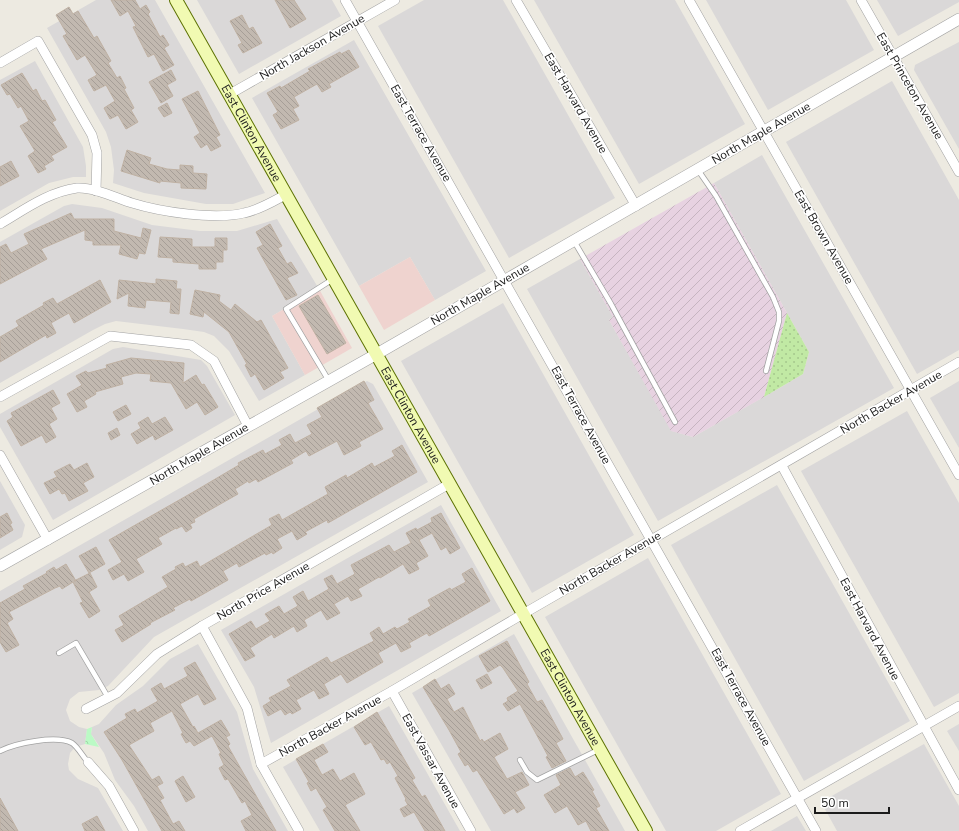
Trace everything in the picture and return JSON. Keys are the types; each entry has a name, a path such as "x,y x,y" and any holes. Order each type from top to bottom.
{"main road":[{"name":"East Clinton Avenue","path":"176,0 375,355 646,831"}],"street":[{"name":"East Terrace Avenue","path":"345,0 652,539 816,831"},
{"name":"North Jackson Avenue","path":"230,94 395,0"},
{"name":"East Harvard Avenue","path":"516,0 636,206"},
{"name":"East Brown Avenue","path":"689,0 959,475"},
{"name":"East Princeton Avenue","path":"861,0 959,172"},
{"name":"North Maple Avenue","path":"0,566 375,355 959,19"},
{"path":"0,62 38,42 92,135 97,153 96,191"},
{"path":"0,224 55,193 78,188 96,191 142,206 170,211 224,216 244,213 263,207 285,195"},
{"path":"0,397 110,336 169,342 191,345 214,360 248,426"},
{"name":"North Backer Avenue","path":"261,764 392,691 959,362"},
{"path":"0,455 48,540"},
{"name":"East Harvard Avenue","path":"782,466 923,727 959,790"},
{"name":"North Price Avenue","path":"86,709 109,699 158,654 202,626 449,484"},
{"path":"202,626 247,708 261,764 299,831"},
{"name":"East Vassar Avenue","path":"392,691 471,831"},
{"path":"740,831 959,706"},
{"path":"88,762 109,786 134,831"}],"lane":[{"path":"698,170 716,196 773,297 779,312 779,321 766,371"},
{"path":"574,241 611,304 675,422"},
{"path":"329,381 286,309 333,280"},
{"path":"59,652 76,643 109,699"},
{"path":"0,751 22,742 65,741 74,744 88,762"},
{"path":"520,760 527,772 537,780 600,749"}],"shaded area":[{"path":"96,0 155,0 265,193 233,204 206,204 144,193 113,183 114,170 111,147 106,132 47,28"},
{"path":"197,0 332,0 341,16 239,74"},
{"path":"424,0 503,0 615,198 509,258 378,26"},
{"path":"534,0 675,0 745,124 639,184"},
{"path":"706,0 846,0 874,50 768,110"},
{"path":"877,0 959,0 959,2 898,36"},
{"path":"354,40 486,271 435,300 410,257 359,286 252,98"},
{"path":"959,42 959,149 914,70 915,65"},
{"path":"35,61 83,147 86,177 73,177 49,183 0,211 0,80"},
{"path":"892,81 959,200 959,350 917,374 786,142"},
{"path":"762,155 894,388 658,521 527,289 580,259 613,317 609,320 672,431 693,437 776,390 803,374 809,352 714,183"},
{"path":"714,183 787,313 764,397 693,437 671,431 609,320 613,317 580,259"},
{"path":"72,204 102,208 152,225 200,231 237,231 277,219 319,289 272,316 305,375 259,401 229,351 214,336 204,332 116,321 105,324 93,330 0,383 0,242 64,206"},
{"path":"410,257 435,300 384,330 359,286"},
{"path":"319,289 352,348 305,375 272,316"},
{"path":"503,303 634,535 532,593 401,361"},
{"path":"123,347 201,360 207,366 235,415 53,520 0,427 0,414 113,349"},
{"path":"367,381 373,384 428,482 154,637 108,686 99,690 79,692 70,699 66,710 70,721 79,727 87,729 85,744 75,747 70,753 68,764 69,770 78,779 98,788 123,831 0,831 0,591"},
{"path":"959,381 959,448 930,398"},
{"path":"907,411 959,503 959,693 934,707 801,471"},
{"path":"0,481 25,525 22,537 0,550"},
{"path":"777,485 910,721 804,781 671,545"},
{"path":"441,505 501,611 271,743 254,687 221,630"},
{"path":"648,558 781,794 716,831 666,831 545,617"},
{"path":"514,634 625,831 491,831 412,693"},
{"path":"198,644 237,712 253,769 288,831 148,831 134,806 115,780 104,753 91,734 92,727 99,724 116,705 143,686 170,659"},
{"path":"389,706 460,831 320,831 283,767"},
{"path":"959,724 959,751 947,731"},
{"path":"924,744 959,806 959,831 837,831 821,802"},
{"path":"797,816 806,831 771,831"}],"green space":[{"path":"787,313 809,352 803,374 764,397"},
{"path":"92,727 91,734 99,747 85,744 87,729"}],"building":[{"path":"111,0 135,0 140,9 146,5 150,12 148,14 160,37 163,35 169,45 164,48 174,65 163,71 154,54 148,57 133,27 136,26 128,11 120,16"},
{"path":"275,0 294,0 306,19 290,28"},
{"path":"69,7 73,14 78,11 94,38 97,36 111,61 108,63 117,78 120,76 126,88 124,89 134,108 131,110 138,122 126,129 118,115 110,119 104,108 115,101 106,85 94,91 88,80 97,75 85,55 77,60 63,36 67,34 56,15"},
{"path":"242,15 249,29 253,27 262,43 243,53 238,45 242,43 230,21"},
{"path":"349,50 359,67 329,84 331,87 322,92 317,84 294,97 299,106 293,109 299,120 281,129 273,115 278,112 267,93 280,86 281,88 310,71 308,69 340,52 341,54"},
{"path":"171,70 176,80 167,85 173,96 161,103 149,82"},
{"path":"22,73 33,91 36,89 42,101 45,100 56,120 52,122 67,147 51,156 54,160 44,166 46,169 38,173 28,156 35,151 20,126 29,121 21,106 18,108 10,94 7,95 1,85"},
{"path":"198,91 220,135 216,137 221,146 211,151 207,144 201,148 194,137 200,133 182,99"},
{"path":"167,103 172,113 164,117 158,108"},
{"path":"127,150 151,158 149,164 167,169 180,170 180,165 193,166 193,173 207,174 206,189 181,188 181,183 160,181 160,183 121,171"},
{"path":"11,161 19,176 0,186 0,167"},
{"path":"71,213 74,219 114,219 114,231 141,238 143,228 151,230 145,254 139,253 137,259 119,254 121,245 93,245 93,241 85,240 85,230 41,249 47,259 0,284 0,247 6,244 11,253 29,244 24,234"},
{"path":"270,224 282,246 278,248 287,264 291,262 298,273 287,278 297,295 286,300 257,248 263,245 256,232"},
{"path":"160,237 192,239 192,247 215,247 215,238 227,238 227,250 223,250 223,262 216,262 216,269 199,269 199,264 173,262 173,258 158,257"},
{"path":"156,279 177,281 176,289 181,289 179,314 170,313 171,302 146,300 145,308 128,306 129,293 117,299 119,280 156,284"},
{"path":"100,280 111,302 74,323 69,313 51,323 56,333 47,338 46,335 0,362 0,337 19,326 16,321 53,298 57,304"},
{"path":"195,290 220,295 219,301 231,310 235,304 257,322 261,320 288,368 280,372 284,378 264,390 255,374 251,377 245,365 247,364 229,332 204,312 203,317 190,314"},
{"path":"318,295 346,343 327,354 299,306"},
{"path":"131,358 184,363 183,383 196,375 202,385 204,384 218,407 205,415 197,402 186,409 171,383 150,381 151,374 136,373 121,377 123,384 95,392 96,394 84,401 87,407 77,412 67,394 82,385 76,376 86,371 88,373 107,368 106,365"},
{"path":"364,381 374,400 368,403 383,429 359,442 361,446 344,455 337,441 309,456 306,451 291,460 293,463 258,482 256,479 249,483 248,481 235,489 238,494 194,519 195,522 190,524 192,528 186,532 182,526 158,538 162,544 136,559 144,572 128,581 124,574 113,580 108,570 122,562 109,540 239,465 238,463 263,450 265,454 282,445 279,440 290,434 295,443 312,434 307,425 322,417 317,408"},
{"path":"53,390 60,403 51,408 57,419 49,424 56,437 46,443 42,435 21,446 7,421 13,417 11,413"},
{"path":"126,405 131,414 118,421 113,412"},
{"path":"148,417 152,424 165,417 173,430 155,440 153,435 137,444 131,434 141,428 138,423"},
{"path":"117,428 120,435 111,440 108,433"},
{"path":"402,445 417,472 328,523 327,520 305,532 307,534 297,540 292,531 277,539 282,548 273,554 272,552 266,555 265,553 239,567 237,563 223,571 228,580 191,601 190,599 173,608 175,610 150,623 151,624 122,642 115,630 124,625 119,616 168,587 162,577 176,569 175,567 183,563 185,567 197,561 200,567 272,525 269,519 279,514 282,520 328,494 325,487 346,475 347,478 372,463 374,467 395,456 392,451"},
{"path":"87,463 94,477 83,483 88,491 69,501 65,493 62,494 59,489 50,494 44,483 57,477 54,472 70,464 74,470"},
{"path":"7,513 12,523 10,524 13,530 0,538 0,517"},
{"path":"441,513 460,548 450,554 446,547 441,550 432,533 419,540 428,556 416,563 419,569 409,574 403,564 358,589 362,596 351,601 348,596 334,604 340,613 327,620 321,610 304,620 307,626 297,632 294,626 274,638 272,634 250,648 255,656 245,661 229,634 251,621 256,629 270,621 265,614 279,606 284,614 298,606 293,597 303,591 308,601 329,589 324,579 332,575 337,584 355,574 351,565 389,545 394,552 411,543 406,533 416,528 417,530 432,522 431,518"},
{"path":"96,547 105,564 89,573 79,556"},
{"path":"66,564 76,580 90,573 97,587 89,592 100,611 89,618 80,603 83,602 73,582 62,589 60,586 55,588 9,612 13,619 7,623 19,645 6,652 0,642 0,603 25,589 23,586 47,573 46,572 54,567 56,570"},
{"path":"472,568 490,601 429,636 427,633 409,643 411,647 401,652 396,643 378,653 383,662 347,683 341,674 324,684 329,694 319,699 314,690 296,700 301,709 292,714 290,712 285,715 281,709 268,716 263,706 271,701 269,698 291,686 287,680 327,657 331,663 374,641 370,633 379,627 383,634 395,627 397,629 410,622 408,619 431,606 428,600 450,588 451,590 466,582 462,574"},
{"path":"507,641 529,682 527,684 537,702 542,700 563,739 556,743 566,761 552,768 546,757 548,756 520,704 508,711 503,704 508,701 507,698 518,691 500,665 488,672 479,656"},
{"path":"195,662 216,699 204,705 198,694 180,704 198,733 221,720 230,735 226,737 230,744 228,746 276,831 246,831 241,821 252,815 245,801 242,803 228,779 225,780 219,768 224,765 219,754 221,753 212,736 194,746 190,741 186,743 181,734 183,733 172,711 150,723 154,731 129,745 152,780 159,776 163,783 157,786 164,798 160,800 173,824 179,821 185,831 162,831 122,760 104,732 127,718 125,714 135,709 137,713 158,701 151,689 161,683 164,689 188,676 184,668"},
{"path":"487,674 492,683 481,689 476,680"},
{"path":"435,679 441,689 449,684 455,694 447,699 454,712 463,707 480,741 482,739 484,742 500,733 508,749 494,757 507,779 522,772 529,785 515,792 525,808 517,813 514,808 504,814 477,770 473,772 468,764 465,766 458,754 461,752 423,687"},
{"path":"377,712 415,778 412,780 422,797 425,795 445,831 425,831 414,812 404,817 400,809 408,805 395,778 398,776 390,762 387,764 384,759 381,760 371,742 365,745 354,727"},
{"path":"323,744 328,752 314,760 322,775 333,769 340,781 354,773 365,794 345,805 360,831 335,831 323,810 327,807 316,788 311,791 307,783 309,782 296,759"},
{"path":"570,768 575,777 583,772 594,790 592,791 600,806 596,808 609,831 591,831 586,821 578,825 567,806 555,813 544,795 561,785 556,775"},
{"path":"183,776 195,797 186,802 175,781"},
{"path":"0,798 18,831 0,831"},
{"path":"97,816 105,831 85,831 82,824"}]}
